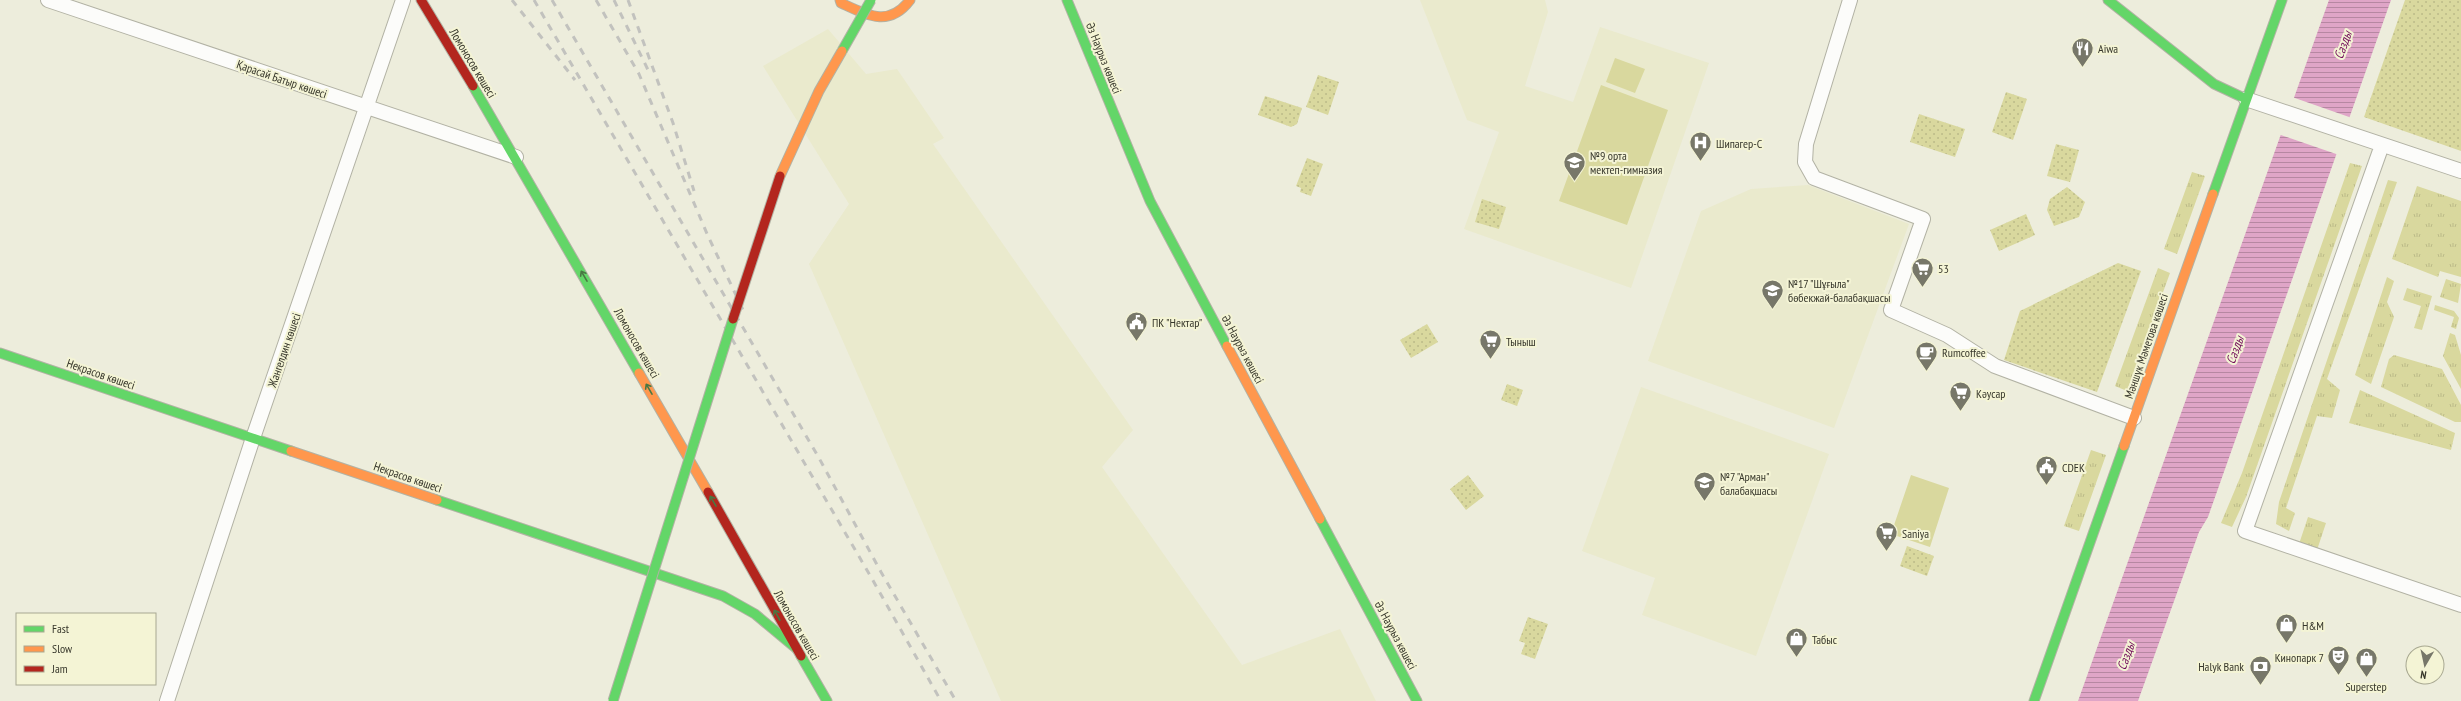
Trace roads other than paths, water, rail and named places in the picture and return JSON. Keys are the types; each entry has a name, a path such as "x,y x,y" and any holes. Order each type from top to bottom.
{"main road":[{"name":"Ломоносов көшесі","path":"421,0 516,157 827,701"},
{"path":"840,0 841,3 868,15 888,18 905,9 910,0"},
{"path":"612,701 752,257 780,173 819,91 871,0"},
{"name":"Әз Наурыз көшесі","path":"1067,0 1150,201 1417,701"},
{"path":"2108,0 2214,84 2246,99"},
{"name":"Мәншүк Мәметова көшесі","path":"2034,701 2282,0"},
{"name":"Некрасов көшесі","path":"0,353 722,596 755,614 797,649"}],"street":[{"name":"Қарасай Батыр көшесі","path":"48,0 516,157"},
{"name":"Жангелдин көшесі","path":"167,701 253,438 403,0"},
{"path":"1850,0 1806,144 1805,162 1814,178 1923,219 1891,310 1947,335 1995,366 2134,418"},
{"path":"2246,99 2461,171"},
{"path":"2382,145 2245,531 2461,605"}],"water":[{"name":"Сазды","path":"2329,0 2391,0 2208,517 2199,532 2138,701 2078,701"}],"railway":[{"path":"512,0 575,80"},
{"path":"534,0 871,577 941,701"},
{"path":"552,0 819,458 881,572 956,701"},
{"path":"596,0 639,74 708,236 744,312"},
{"path":"614,0 650,74"},
{"path":"628,0 673,123 694,191"}],"place":[{"name":"Aiwa","path":"2083,68"},
{"name":"Шипагер-С","path":"1701,162"},
{"name":"№9 орта мектеп-гимназия","path":"1574,182"},
{"name":"53","path":"1922,288"},
{"name":"№17 \"Шұғыла\" бөбекжай-балабақшасы","path":"1772,310"},
{"name":"ПК \"Нектар\"","path":"1136,342"},
{"name":"Тыныш","path":"1490,360"},
{"name":"Rumcoffee","path":"1927,372"},
{"name":"Кәусар","path":"1961,412"},
{"name":"CDEK","path":"2046,486"},
{"name":"№7 \"Арман\" балабақшасы","path":"1705,502"},
{"name":"Saniya","path":"1887,552"},
{"name":"H&M","path":"2287,644"},
{"name":"Табыс","path":"1797,658"},
{"name":"Кинопарк 7","path":"2339,676"},
{"name":"Superstep","path":"2366,678"},
{"name":"Halyk Bank","path":"2260,686"}]}
